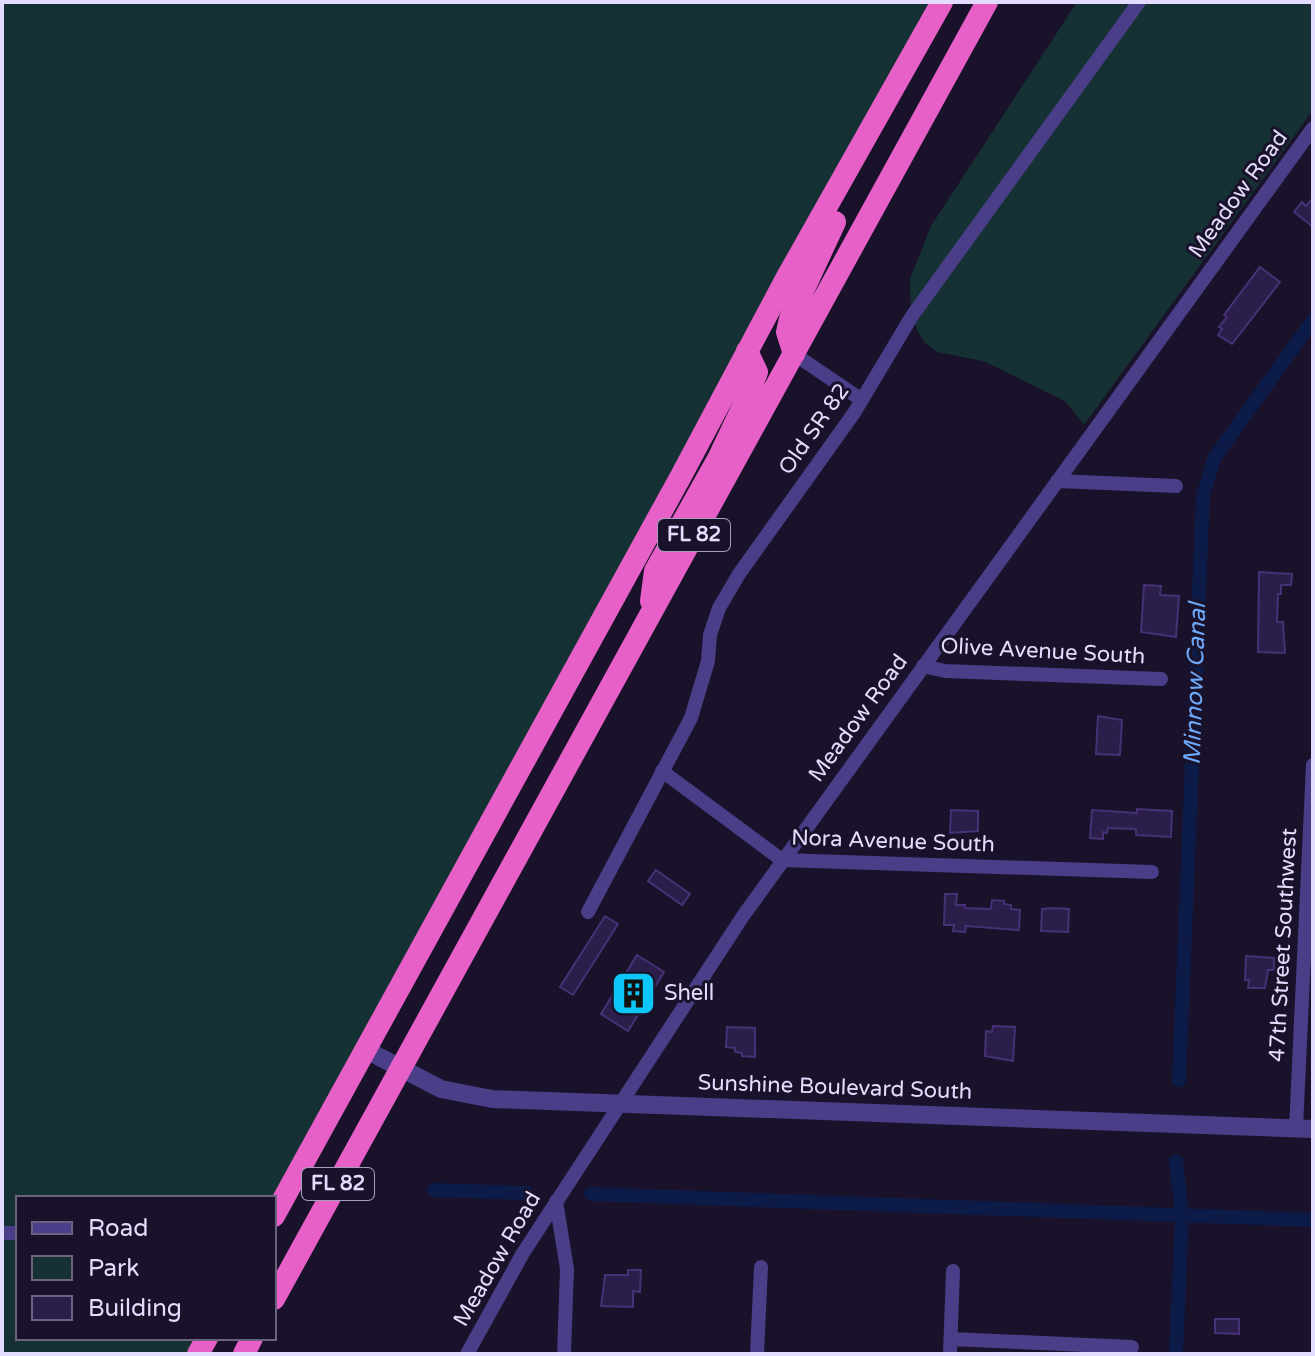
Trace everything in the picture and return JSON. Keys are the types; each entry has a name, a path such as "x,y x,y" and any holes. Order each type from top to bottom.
{"highway":[{"name":"FL 82","path":"276,1212 747,351 942,2"},
{"name":"FL 82","path":"276,1295 987,2"},
{"path":"794,354 787,332 790,319 823,244 915,79 918,45"},
{"path":"649,614 655,571 718,459 757,372 747,351"}],"street":[{"name":"Old SR 82","path":"588,912 691,718 701,689 710,635 719,608 739,574 862,400 912,316 1139,2"},
{"name":"Meadow Road","path":"467,1354 556,1201 782,860 1313,128"},
{"path":"794,354 862,400"},
{"path":"1057,481 1176,486"},
{"name":"Olive Avenue South","path":"923,666 945,671 1161,679"},
{"name":"47th Street Southwest","path":"1304,1128 1313,765"},
{"name":"Nora Avenue South","path":"662,771 782,860 1152,872"},
{"name":"Sunshine Boulevard South","path":"366,1050 441,1089 474,1097 1304,1128"},
{"path":"556,1201 567,1269 564,1354"},
{"path":"757,1354 761,1267"},
{"path":"953,1271 951,1347 1132,1347"}],"green space":[{"path":"2,2 934,2 275,1196 16,1196 16,1340 197,1340 189,1354 2,1354"},
{"path":"1077,2 1313,2 1313,110 1084,425 1065,401 983,361 937,352 925,343 911,310 910,279 931,226"}],"building":[{"path":"1313,198 1313,227 1294,212 1302,202 1306,206"},
{"path":"1260,267 1280,282 1232,344 1218,335 1222,329 1219,327 1227,317 1224,315"},
{"path":"1259,572 1292,574 1291,585 1281,585 1281,594 1278,594 1277,622 1283,622 1285,653 1258,652"},
{"path":"1144,585 1161,586 1160,595 1179,596 1176,637 1141,632"},
{"path":"1098,716 1122,720 1120,755 1096,754"},
{"path":"1137,809 1172,811 1171,837 1136,835 1136,829 1108,828 1107,833 1103,832 1103,839 1090,838 1092,810 1137,813"},
{"path":"951,810 978,811 978,831 950,833"},
{"path":"656,870 690,894 682,905 648,881"},
{"path":"945,894 957,894 956,905 965,905 965,908 991,909 992,900 1004,901 1004,904 1011,905 1011,909 1020,910 1019,930 966,926 965,932 953,931 954,925 944,925"},
{"path":"1042,909 1069,909 1068,932 1041,931"},
{"path":"605,916 618,924 573,995 560,987"},
{"name":"Shell","path":"637,955 664,972 628,1031 601,1014"},
{"path":"1246,956 1274,958 1274,970 1268,970 1265,988 1248,988 1249,980 1245,980"},
{"path":"993,1026 1015,1027 1013,1061 985,1056 986,1031 992,1032"},
{"path":"727,1027 755,1028 755,1057 742,1056 742,1053 735,1052 735,1048 726,1047"},
{"path":"628,1270 641,1270 640,1292 633,1291 633,1307 601,1306 605,1275 628,1275"},
{"path":"1215,1319 1239,1319 1239,1334 1215,1333"}],"waterway":[{"name":"Minnow Canal","path":"1179,1080 1203,495 1215,457 1313,320"},
{"path":"1176,1161 1182,1215 1176,1354"},
{"path":"434,1190 527,1193"},
{"path":"591,1194 1313,1220"}],"place":[{"name":"Shell","path":"633,993"}]}
